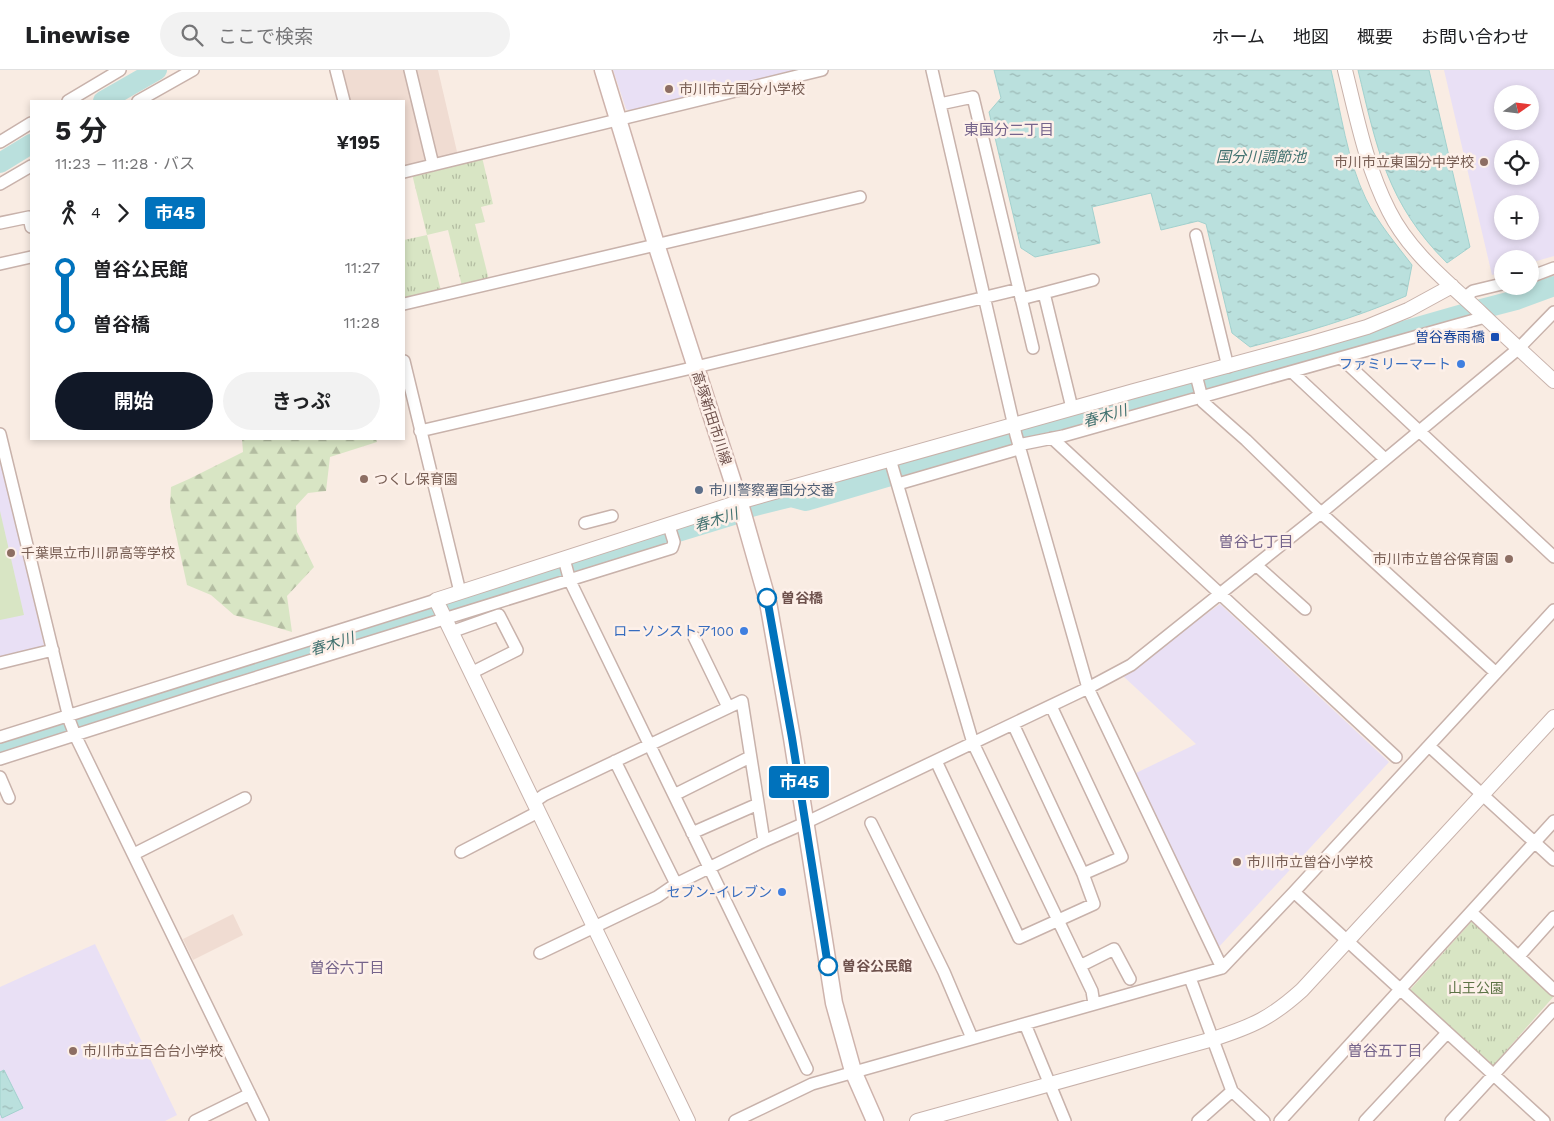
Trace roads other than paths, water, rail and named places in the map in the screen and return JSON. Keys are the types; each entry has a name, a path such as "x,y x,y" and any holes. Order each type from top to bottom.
{"main road":[{"name":"高塚新田市川線","path":"603,70 656,244 741,509 768,602 834,1003 853,1071 874,1121"}],"street":[{"path":"70,100 120,70"},
{"path":"140,100 193,70"},
{"path":"336,70 344,100"},
{"path":"410,70 433,165"},
{"path":"405,172 822,70"},
{"path":"932,70 1014,430 1088,688 1222,968"},
{"path":"1345,70 1370,170 1390,212 1414,248 1467,301 1554,381"},
{"path":"940,104 973,97 1033,348"},
{"path":"0,142 30,124"},
{"path":"0,184 30,167"},
{"path":"405,304 860,197"},
{"path":"0,222 29,216 30,222"},
{"path":"1196,235 1228,367"},
{"path":"0,264 30,257"},
{"path":"1539,274 1554,268"},
{"path":"420,431 984,298 1044,293 1093,280"},
{"path":"894,473 941,472 1015,450 1023,444 1063,436 1199,388 1228,367 1389,319 1452,286"},
{"path":"1467,301 1474,291 1494,286"},
{"path":"1044,293 1072,408"},
{"path":"540,953 656,897 676,884 764,841 1051,706 1131,665 1420,431 1518,349 1554,312"},
{"path":"443,615 460,592 669,527 894,473 1072,408 1292,372 1484,316"},
{"path":"1341,358 1554,557"},
{"path":"405,365 460,592"},
{"path":"1292,372 1385,460"},
{"path":"1199,388 1203,402 1496,673"},
{"path":"0,434 75,736 263,1121"},
{"path":"1052,438 1221,594 1353,711 1396,757"},
{"path":"894,473 973,742 1092,991 1094,1004"},
{"path":"585,522 612,516"},
{"path":"0,737 443,615 672,548 674,542 669,527"},
{"path":"564,561 570,579 806,1069"},
{"path":"1256,565 1305,609"},
{"path":"735,1121 812,1084 853,1071 1222,968 1554,610"},
{"path":"443,615 688,1121"},
{"path":"0,759 443,615 499,615 517,650 471,672"},
{"path":"694,638 728,707"},
{"path":"0,663 53,650"},
{"path":"461,852 536,807 544,795 742,701 764,841"},
{"path":"1051,706 1122,856 1083,874"},
{"path":"917,1121 1213,1038 1249,1027 1264,1020 1288,1004 1554,717"},
{"path":"936,761 1019,938 1094,904 1083,874 1013,724"},
{"path":"1429,746 1554,860"},
{"path":"674,795 750,757"},
{"path":"615,761 676,884"},
{"path":"0,777 9,798"},
{"path":"134,854 245,798"},
{"path":"692,833 758,804"},
{"path":"1280,1121 1554,821"},
{"path":"871,823 944,972 972,1038"},
{"path":"1294,892 1544,1121"},
{"path":"1471,912 1554,990"},
{"path":"1519,956 1554,917"},
{"path":"1080,966 1114,949 1130,979"},
{"path":"1190,978 1232,1091 1264,1121"},
{"path":"1451,1121 1554,1009"},
{"path":"1025,1024 1064,1121"},
{"path":"1365,1121 1447,1033"},
{"path":"1198,1121 1232,1091"},
{"path":"195,1121 250,1094"}],"water":[{"name":"国分川調節池","path":"994,70 1331,70 1345,136 1359,184 1376,216 1412,265 1406,296 1329,324 1250,347 1232,333 1206,224 1198,221 1161,230 1151,193 1092,207 1100,243 1035,257 1021,248 989,112 1001,98"},
{"path":"1358,70 1429,70 1470,247 1447,263 1410,219 1397,196 1387,174 1371,125"},
{"path":"4,1070 23,1108 2,1118 0,1113 0,1072"}],"waterway":[{"path":"105,100 157,70"},
{"path":"0,163 30,145"},
{"name":"春木川","path":"0,748 261,668 651,544 655,539 737,514 751,507 791,497 806,501 938,462 1516,300 1554,286"}],"place":[{"name":"市川市立国分小学校","path":"669,89"},
{"name":"市川市立東国分中学校","path":"1484,162"},
{"name":"曽谷春雨橋","path":"1495,337"},
{"name":"ファミリーマート","path":"1461,364"},
{"name":"つくし保育園","path":"364,479"},
{"name":"市川警察署国分交番","path":"699,490"},
{"name":"千葉県立市川昴高等学校","path":"11,553"},
{"name":"市川市立曽谷保育園","path":"1509,559"},
{"name":"曽谷橋","path":"767,598"},
{"name":"ローソンストア100","path":"744,631"},
{"name":"市川市立曽谷小学校","path":"1237,862"},
{"name":"セブン-イレブン","path":"782,892"},
{"name":"曽谷公民館","path":"828,966"},
{"name":"市川市立百合台小学校","path":"73,1051"}],"district":[{"name":"東国分二丁目","path":"1009,130"},
{"name":"曽谷七丁目","path":"1256,542"},
{"name":"曽谷六丁目","path":"347,968"},
{"name":"曽谷五丁目","path":"1385,1051"}],"park label":[{"name":"山王公園","path":"1476,988"}]}
